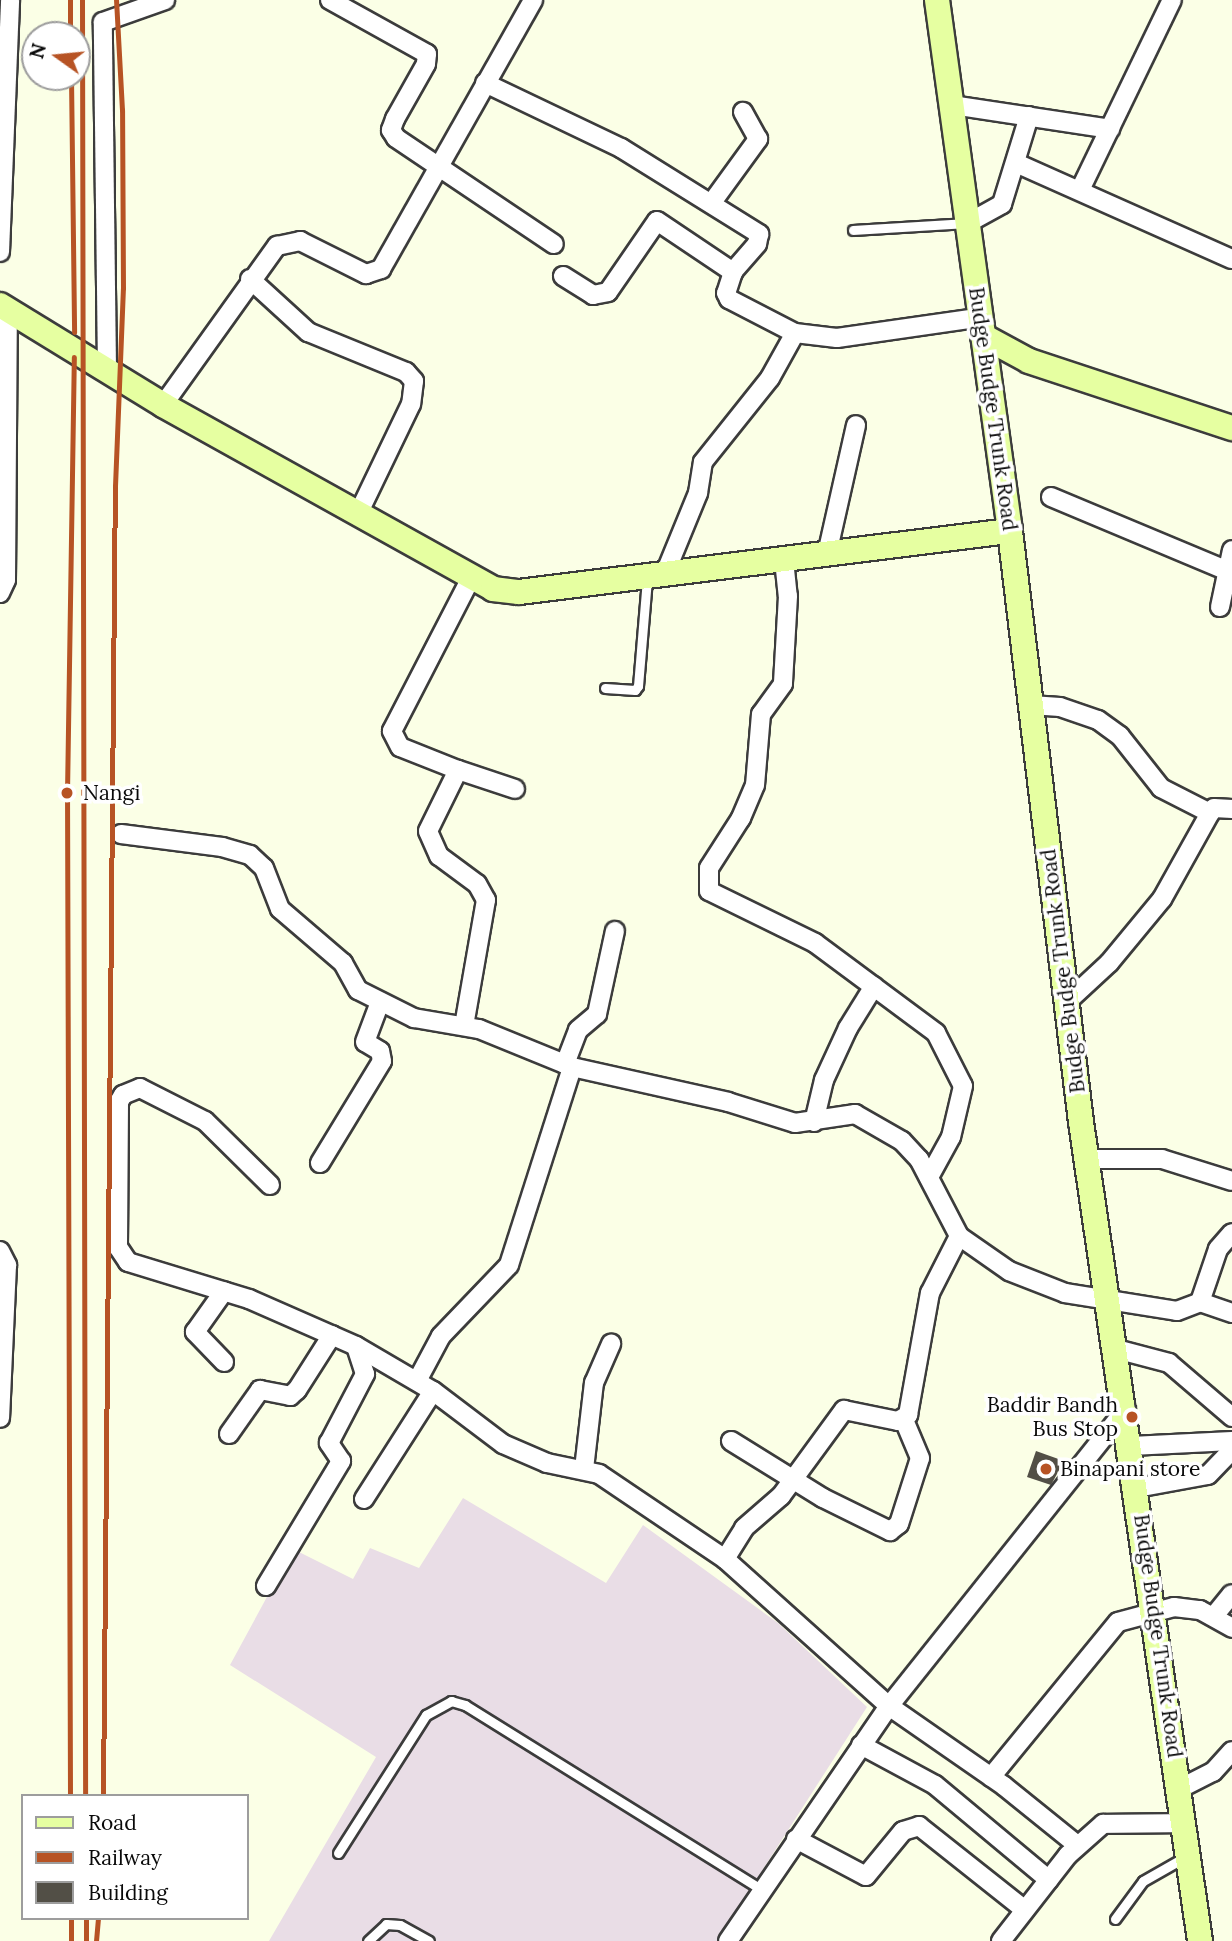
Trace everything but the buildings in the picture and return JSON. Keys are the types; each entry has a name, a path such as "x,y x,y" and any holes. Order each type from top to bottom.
{"main road":[{"name":"Budge Budge Trunk Road","path":"937,0 1010,531 1088,1159 1126,1409 1200,1941"},
{"path":"4,308 163,405 470,580 519,592 1010,531"},
{"path":"982,327 1028,361 1232,428"}],"street":[{"path":"0,252 10,0"},
{"path":"107,369 103,22 165,0"},
{"path":"330,0 427,54 426,64 391,130 396,138 554,244"},
{"path":"163,405 267,256 289,240 366,274 377,274 437,164 533,0"},
{"path":"1080,190 1172,0"},
{"path":"485,83 611,143 713,201 759,233 757,244 733,272 727,285 729,299 794,333 837,338 982,327"},
{"path":"952,105 1110,129"},
{"path":"713,201 758,139 743,112"},
{"path":"968,223 1002,204 1029,116"},
{"path":"1016,163 1232,260"},
{"path":"563,276 593,295 608,292 657,221 733,272"},
{"path":"250,279 309,332 406,372 414,381 411,404 358,514"},
{"path":"0,593 6,580 4,308"},
{"path":"655,577 698,493 703,461 771,378 794,333"},
{"path":"827,554 856,425"},
{"path":"1051,498 1228,571"},
{"path":"1220,607 1232,550"},
{"path":"784,560 788,596 783,684 761,714 755,785 741,818 709,868 709,891 815,943 936,1033 963,1086 951,1138 929,1177"},
{"path":"470,580 393,731 400,747 515,789"},
{"path":"1031,705 1060,707 1098,720 1120,736 1161,788 1210,813"},
{"path":"458,770 428,831 439,856 477,884 486,900 464,1026"},
{"path":"1068,1001 1109,962 1162,899 1214,808 1232,809"},
{"path":"121,834 222,847 250,855 264,868 280,909 344,962 358,989 414,1018 464,1026 569,1065 728,1102 795,1123 855,1114 872,1121 902,1141 929,1177 958,1236 1009,1271 1065,1293 1177,1311 1200,1302 1232,1313"},
{"path":"417,1381 441,1336 509,1265 578,1030 597,1014 615,931"},
{"path":"814,1122 824,1080 848,1028 874,986"},
{"path":"320,1163 382,1061 380,1051 365,1042 380,1002"},
{"path":"270,1185 205,1121 140,1088 123,1094 119,1115 121,1256 135,1265 224,1291 356,1346 433,1391 503,1444 547,1463 584,1469 725,1559 888,1706 991,1777 1077,1845"},
{"path":"1088,1159 1162,1159 1232,1181"},
{"path":"1200,1302 1218,1249 1232,1233"},
{"path":"731,1441 877,1527 895,1529 920,1458 904,1420 913,1401 930,1293 958,1236"},
{"path":"0,1251 7,1265 0,1418"},
{"path":"223,1362 195,1332 224,1291"},
{"path":"229,1434 260,1390 290,1396 297,1390 332,1335"},
{"path":"584,1469 594,1383 611,1344"},
{"path":"266,1586 341,1461 329,1443 365,1374 356,1346"},
{"path":"1116,1349 1170,1363 1232,1417"},
{"path":"364,1499 433,1391"},
{"path":"728,1941 888,1706 1126,1409"},
{"path":"725,1559 744,1528 781,1496 844,1410 904,1420"},
{"path":"1131,1446 1232,1441"},
{"path":"1137,1488 1208,1475 1232,1450"},
{"path":"1214,1616 1232,1594"},
{"path":"991,1777 1118,1622 1174,1607 1214,1616 1232,1628"},
{"path":"861,1745 935,1785 1049,1880"},
{"path":"1179,1789 1213,1772 1232,1751"},
{"path":"1001,1941 1077,1845 1103,1824 1117,1821 1184,1822"},
{"path":"796,1839 866,1876 902,1831 919,1826 1025,1910"}],"lane":[{"path":"853,230 968,223"},
{"path":"605,688 635,690 638,686 655,577"},
{"path":"338,1853 426,1715 451,1701 465,1704 761,1889"},
{"path":"1115,1919 1143,1881 1188,1856"},
{"path":"368,1941 386,1924 400,1925 429,1941"}],"shaded area":[{"path":"463,1498 606,1583 643,1525 778,1623 867,1707 717,1941 269,1941 376,1757 230,1665 293,1549 353,1579 370,1548 419,1568"}],"railway":[{"path":"70,0 70,21"},
{"path":"82,0 85,1794"},
{"path":"103,1794 115,486 123,288 122,110 116,0"},
{"path":"71,91 74,332"},
{"path":"70,1794 67,793 74,357"},
{"path":"71,1920 71,1941"},
{"path":"86,1920 86,1941"},
{"path":"96,1941 98,1920"}],"place":[{"name":"Nangi","path":"67,793"},
{"name":"Baddir Bandh Bus Stop","path":"1132,1417"},
{"name":"Binapani store","path":"1046,1469"}]}
